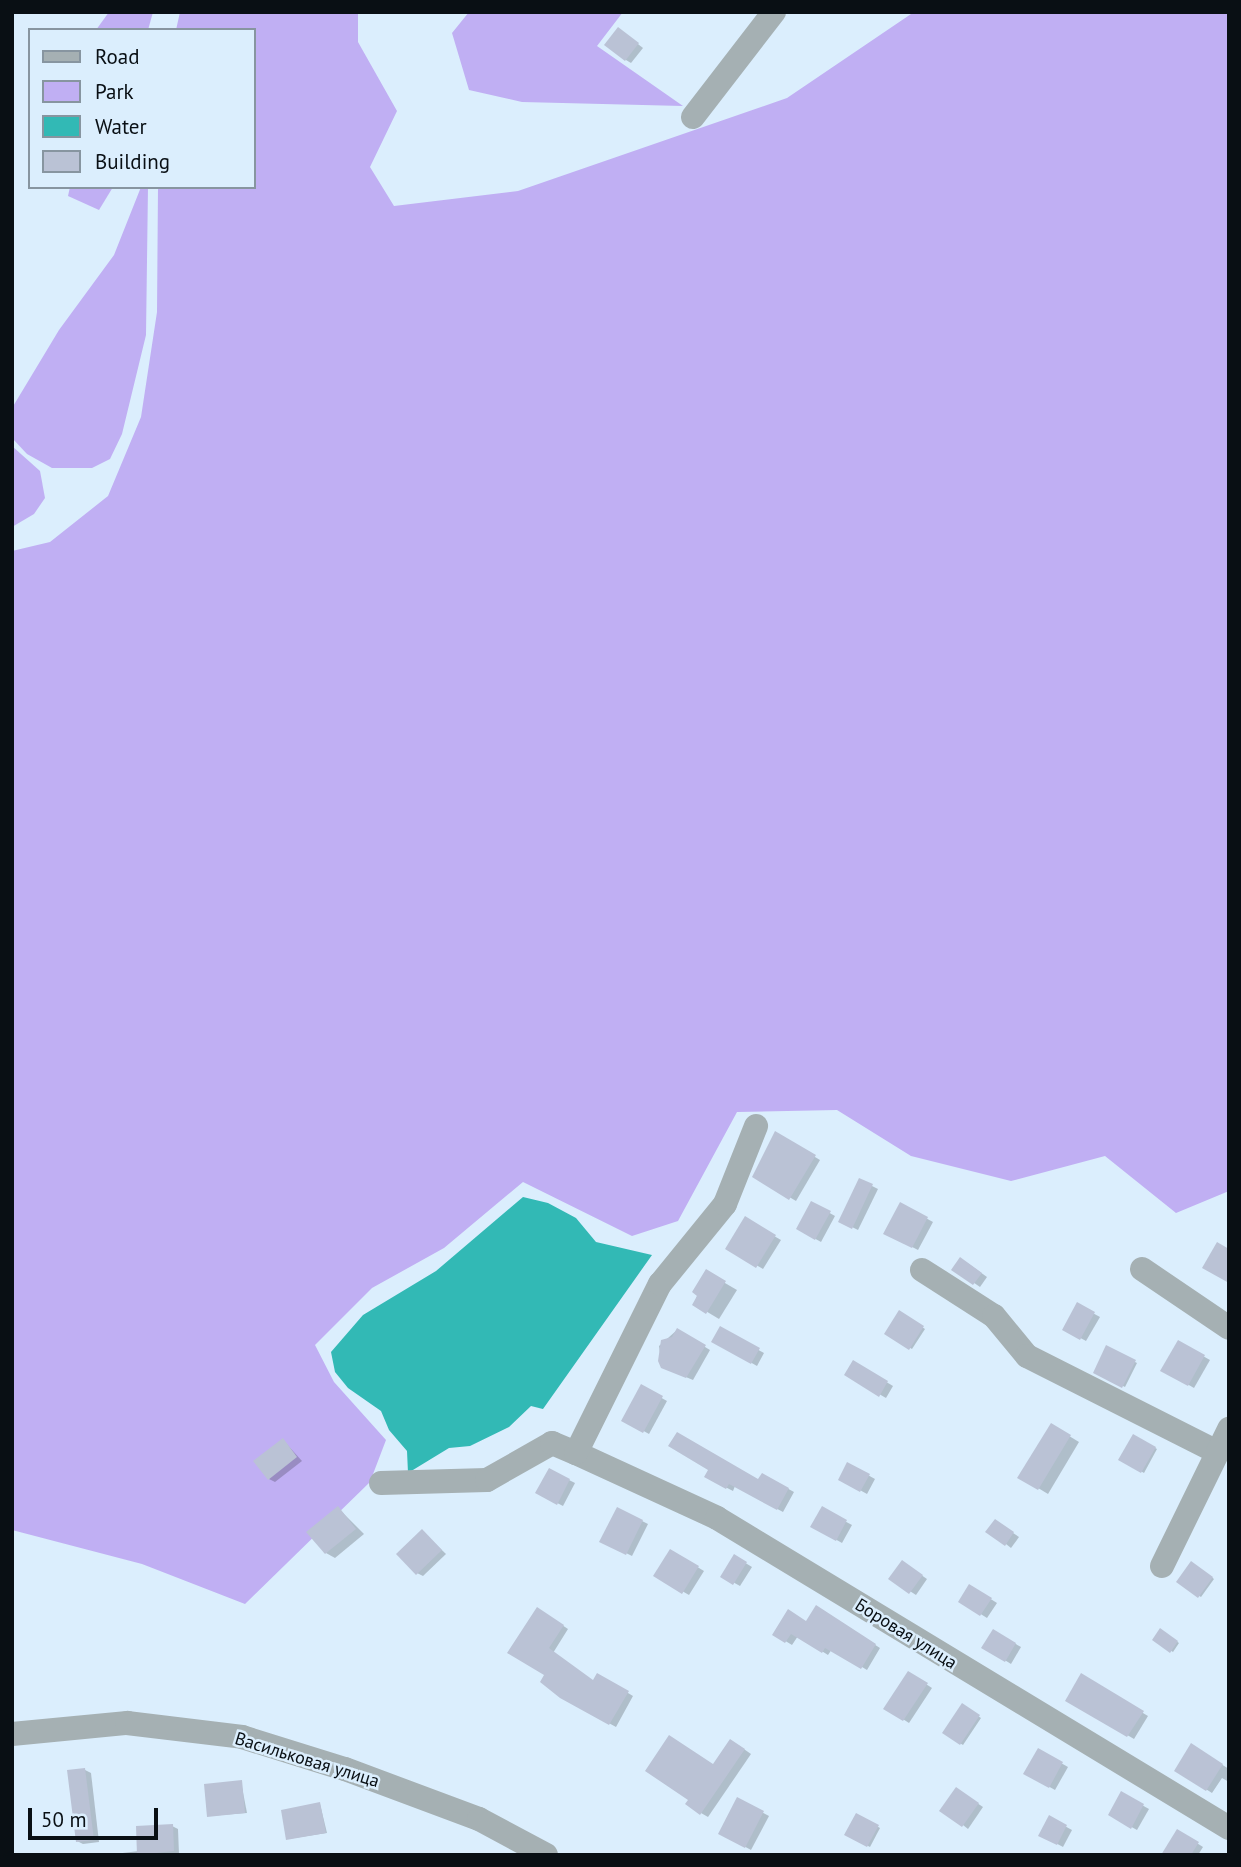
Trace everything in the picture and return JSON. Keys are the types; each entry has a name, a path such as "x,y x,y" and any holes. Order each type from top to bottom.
{"street":[{"path":"692,117 775,12"},
{"path":"576,1453 660,1284 724,1204 756,1126"},
{"path":"1142,1269 1229,1328"},
{"path":"922,1270 994,1316 1027,1356 1217,1452"},
{"path":"1162,1566 1229,1429"},
{"name":"Боровая улица","path":"381,1483 487,1480 552,1443 717,1518 1229,1828"},
{"name":"Васильковая улица","path":"12,1734 127,1723 242,1737 345,1769 479,1819 546,1855"}],"green space":[{"path":"109,12 153,12 149,28 97,28"},
{"path":"180,12 358,12 358,42 397,111 370,167 394,206 518,191 787,98 914,12 1229,12 1229,1191 1176,1213 1105,1156 1011,1181 911,1156 837,1110 737,1112 678,1221 632,1236 523,1182 444,1248 372,1288 315,1345 334,1382 386,1440 370,1482 245,1604 142,1564 12,1530 12,551 50,542 108,496 141,417 157,312 158,189 256,189 256,28 176,28"},
{"path":"469,12 623,12 597,46 683,106 522,102 469,90 452,33"},
{"path":"70,189 112,189 99,210 68,196"},
{"path":"140,189 148,189 146,335 122,434 110,459 92,468 52,468 27,454 12,438 12,408 59,330 114,255"},
{"path":"12,446 40,471 45,498 34,514 12,527"}],"water":[{"path":"523,1197 548,1203 576,1218 596,1242 652,1255 543,1409 531,1406 509,1427 470,1446 449,1448 408,1473 407,1451 389,1430 381,1411 348,1388 335,1372 331,1352 363,1315 436,1271"}],"building":[{"path":"618,27 639,43 625,61 604,45"},
{"path":"775,1131 816,1155 789,1200 752,1177"},
{"path":"859,1178 873,1184 852,1229 838,1222"},
{"path":"811,1201 831,1211 815,1240 796,1229"},
{"path":"900,1202 928,1217 912,1248 883,1234"},
{"path":"745,1216 776,1235 756,1268 725,1249"},
{"path":"1217,1242 1229,1249 1229,1283 1202,1268"},
{"path":"960,1257 982,1273 973,1285 951,1270"},
{"path":"706,1269 726,1281 706,1314 692,1305 697,1296 692,1292"},
{"path":"1077,1302 1095,1312 1080,1340 1062,1330"},
{"path":"899,1310 924,1326 909,1350 884,1334"},
{"path":"720,1326 760,1348 751,1364 711,1342"},
{"path":"677,1328 706,1345 686,1378 661,1368 658,1361 661,1340 672,1337"},
{"path":"1178,1340 1205,1355 1188,1386 1160,1371"},
{"path":"1106,1345 1136,1360 1122,1388 1093,1373"},
{"path":"853,1360 888,1381 879,1397 844,1375"},
{"path":"641,1384 663,1396 643,1433 621,1421"},
{"path":"1051,1423 1071,1435 1038,1490 1017,1478"},
{"path":"677,1432 758,1479 762,1473 789,1488 777,1510 729,1484 726,1489 704,1477 708,1470 668,1446"},
{"path":"1133,1434 1156,1447 1141,1473 1118,1460"},
{"path":"283,1438 297,1457 268,1480 253,1461"},
{"path":"847,1462 870,1474 860,1492 838,1480"},
{"path":"549,1468 570,1479 557,1505 535,1493"},
{"path":"338,1506 356,1529 325,1554 306,1532"},
{"path":"822,1506 847,1520 836,1541 810,1527"},
{"path":"617,1507 643,1520 626,1555 599,1542"},
{"path":"995,1519 1014,1532 1005,1546 985,1532"},
{"path":"422,1529 442,1550 416,1575 396,1554"},
{"path":"670,1549 699,1566 682,1594 653,1576"},
{"path":"734,1554 747,1562 733,1585 720,1577"},
{"path":"902,1560 923,1575 909,1594 888,1579"},
{"path":"1191,1561 1213,1577 1198,1598 1176,1582"},
{"path":"969,1584 992,1598 980,1616 958,1602"},
{"path":"816,1605 876,1644 861,1669 825,1648 822,1653 791,1634 785,1643 772,1635 788,1609 806,1621"},
{"path":"537,1607 564,1625 549,1648 593,1680 597,1673 629,1691 609,1725 560,1698 540,1682 544,1675 507,1653"},
{"path":"1160,1628 1178,1641 1170,1653 1152,1640"},
{"path":"993,1629 1016,1643 1005,1662 981,1648"},
{"path":"908,1671 928,1683 903,1721 883,1709"},
{"path":"1081,1673 1144,1711 1127,1737 1065,1701"},
{"path":"962,1703 980,1715 960,1745 942,1733"},
{"path":"669,1735 713,1764 730,1739 745,1749 700,1815 685,1804 688,1800 645,1771"},
{"path":"1191,1743 1223,1764 1206,1791 1174,1771"},
{"path":"1038,1748 1063,1762 1049,1788 1023,1774"},
{"path":"85,1768 94,1840 76,1842 67,1770"},
{"path":"242,1780 245,1813 207,1817 204,1784"},
{"path":"956,1787 979,1803 962,1827 939,1811"},
{"path":"1121,1791 1144,1804 1131,1829 1108,1815"},
{"path":"737,1797 764,1811 745,1848 718,1834"},
{"path":"320,1802 326,1833 286,1840 281,1810"},
{"path":"856,1813 879,1825 867,1847 844,1835"},
{"path":"1049,1815 1067,1825 1057,1845 1038,1836"},
{"path":"173,1824 174,1851 137,1855 136,1826"},
{"path":"1177,1829 1199,1842 1191,1855 1161,1855"}]}
